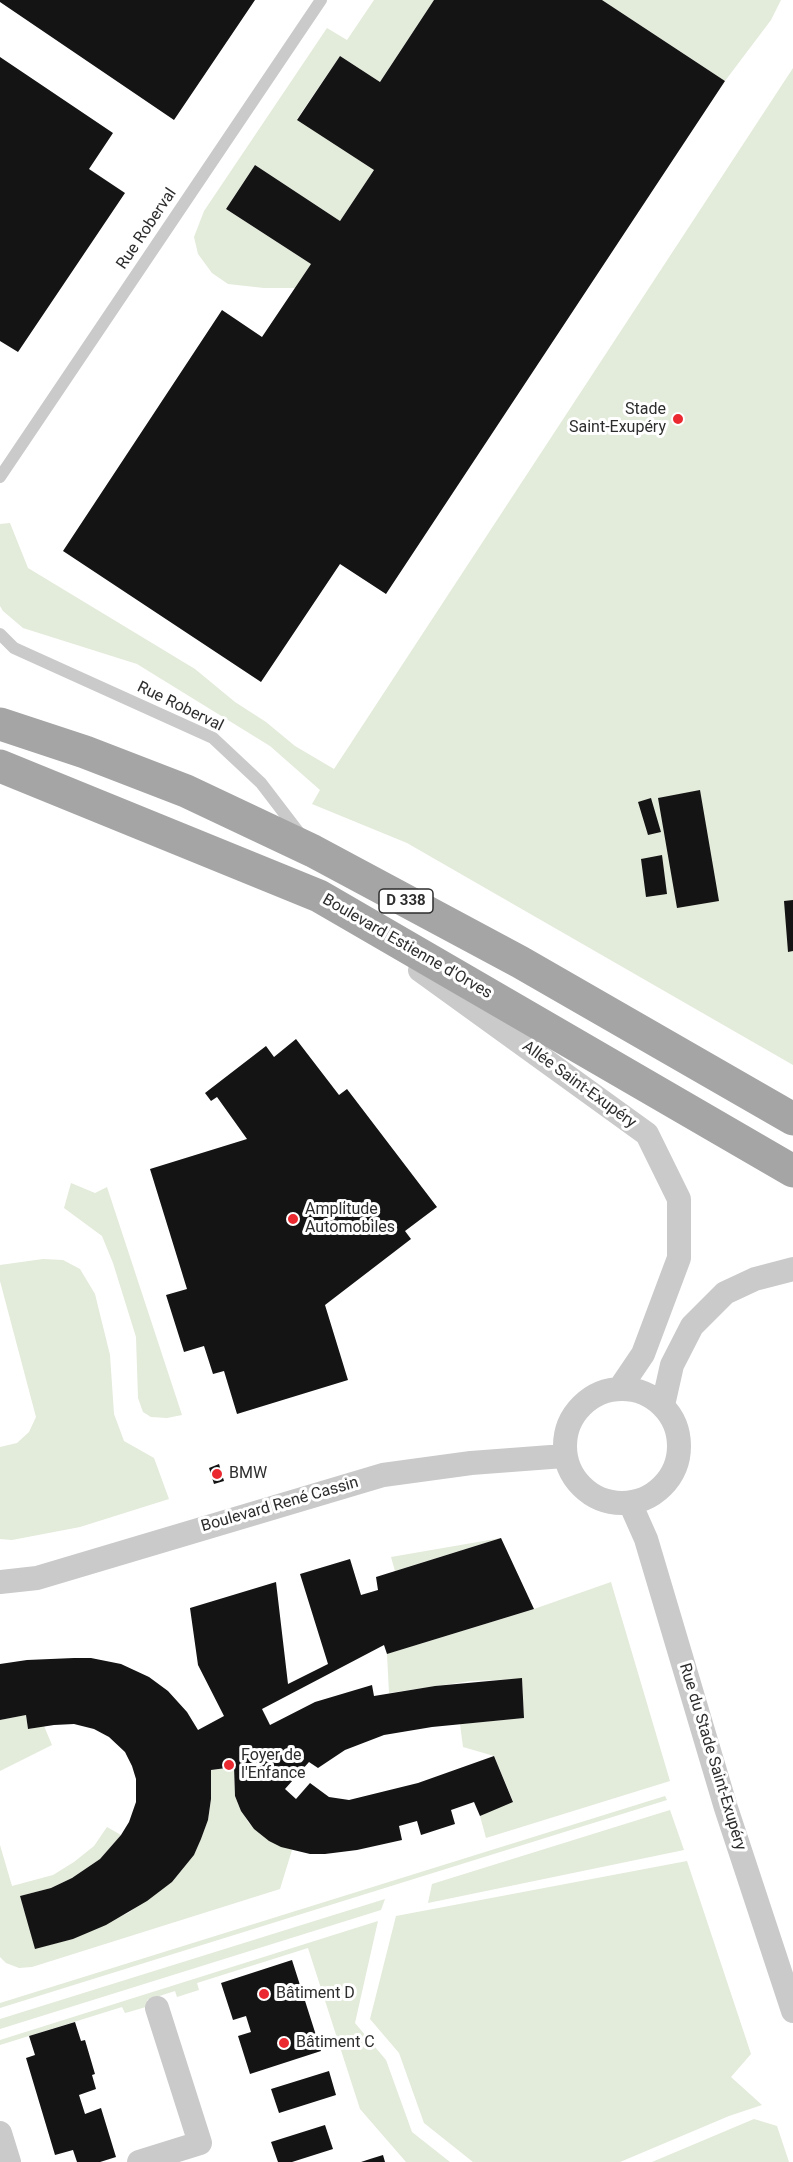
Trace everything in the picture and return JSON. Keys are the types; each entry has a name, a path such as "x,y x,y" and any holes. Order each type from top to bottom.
{"main road":[{"name":"D 338","path":"0,724 85,752 186,791 313,852 520,962 793,1119"},
{"name":"Boulevard Estienne d'Orves","path":"0,766 318,896 793,1171"}],"street":[{"name":"Allée Saint-Exupéry","path":"318,896 647,1134 679,1199 679,1258 643,1354 620,1388"},
{"path":"663,1405 672,1365 692,1326 725,1293 755,1279 793,1269"},
{"path":"620,1388 636,1390 651,1396 663,1405 675,1424 680,1445 676,1465 666,1483 650,1497 630,1503 608,1502 588,1493 572,1477 564,1456 564,1436 571,1418 583,1402 600,1392 620,1388"},
{"name":"Boulevard René Cassin","path":"0,1582 37,1578 383,1475 471,1463 564,1456"},
{"name":"Rue du Stade Saint-Exupéry","path":"630,1503 646,1539 721,1790 793,2011"},
{"path":"139,2162 200,2143 157,2008"},
{"path":"0,2133 9,2162"}],"lane":[{"name":"Rue Roberval","path":"0,477 321,0"},
{"name":"Rue Roberval","path":"0,634 14,648 213,738 261,783 313,852"}],"green space":[{"path":"374,0 434,0 380,82 340,56 297,119 374,170 340,221 255,165 226,209 311,264 295,288 264,288 228,284 212,273 198,254 194,237 204,211 327,28 347,40"},
{"path":"602,0 781,0 771,20 725,81"},
{"name":"Stade Saint-Exupéry","path":"793,68 793,1065 407,843 312,804 320,790 270,746 137,664 23,628 0,606 0,524 10,523 28,568 195,669 295,746 334,769"},
{"path":"71,1183 95,1193 107,1187 182,1415 167,1418 151,1417 143,1412 138,1398 136,1337 113,1263 102,1236 64,1208"},
{"path":"43,1259 63,1260 80,1269 95,1294 110,1355 114,1414 124,1441 154,1458 169,1499 80,1527 12,1540 0,1539 0,1447 17,1443 29,1432 36,1417 0,1281 0,1265"},
{"path":"501,1538 395,1571 391,1557"},
{"path":"611,1582 670,1781 486,1838 480,1816 513,1801 494,1756 463,1747 460,1724 524,1718 522,1679 471,1681 389,1693 387,1654 534,1609"},
{"path":"26,1715 28,1729 44,1726 52,1745 0,1771 0,1720"},
{"path":"234,1767 235,1796 248,1822 269,1841 292,1850 280,1889 32,1967 19,1968 6,1963 0,1957 0,1845 12,1886 53,1875 74,1862 94,1846 107,1827 121,1835 100,1859 72,1878 51,1888 20,1896 36,1948 73,1939 128,1913 172,1882 194,1855 208,1820 211,1770"},
{"path":"665,1796 667,1800 0,2008 0,2003"},
{"path":"670,1810 684,1850 428,1903 432,1884"},
{"path":"687,1861 751,2054 731,2077 762,2105 729,2116 620,2162 473,2162 424,2123 399,2053 370,2019 396,1916"},
{"path":"385,1899 381,1910 0,2029 0,2019"},
{"path":"378,1921 355,2023 386,2060 412,2132 450,2162 406,2162 360,2109 308,1948 197,1983 199,1990 177,1997 175,1991 147,2000 149,2006 125,2013 122,2007 0,2045 0,2040"},
{"path":"754,2119 777,2126 789,2162 652,2162"}],"building":[{"path":"0,0 255,0 174,120"},
{"path":"434,0 602,0 725,81 386,594 340,564 261,682 63,551 222,310 262,337 311,264 226,209 255,165 340,221 374,170 297,120 340,56 380,82"},
{"path":"0,57 113,133 89,169 125,193 18,352 0,341"},
{"path":"700,790 719,901 677,908 658,798"},
{"path":"651,798 661,832 648,835 638,802"},
{"path":"662,855 667,894 646,897 641,859"},
{"path":"793,900 793,951 788,952 784,901"},
{"name":"Amplitude Automobiles","path":"296,1039 339,1095 347,1089 437,1207 405,1231 411,1239 325,1305 348,1380 237,1414 224,1371 213,1374 204,1346 184,1352 166,1295 187,1289 150,1169 247,1139 217,1097 211,1101 205,1093 266,1046 274,1057"},
{"name":"BMW","path":"219,1464 224,1481 214,1484 209,1468"},
{"name":"Foyer de l'Enfance","path":"501,1538 534,1609 387,1654 384,1645 262,1709 270,1725 315,1702 372,1685 374,1696 435,1686 522,1678 524,1718 432,1727 384,1735 345,1750 318,1768 309,1762 285,1789 296,1799 310,1783 329,1797 349,1800 418,1783 494,1756 513,1802 480,1816 474,1802 451,1810 455,1824 421,1835 417,1821 399,1826 402,1840 357,1850 310,1854 281,1847 254,1829 241,1811 235,1796 234,1767 211,1770 208,1820 194,1855 172,1882 147,1901 106,1925 73,1939 35,1949 20,1896 51,1888 72,1878 100,1859 129,1822 136,1802 136,1779 125,1752 109,1737 94,1729 74,1724 28,1729 26,1715 0,1720 0,1664 27,1660 91,1658 121,1664 149,1677 168,1691 187,1712 198,1730 224,1716 198,1665 190,1608 276,1582 288,1684 328,1664 300,1574 350,1559 361,1595 378,1590 376,1577"},
{"path":"292,1960 321,2051 250,2074 238,2036 251,2032 246,2016 233,2020 221,1983"},
{"path":"75,2022 81,2041 85,2040 95,2074 92,2075 96,2089 79,2095 85,2114 101,2108 116,2157 100,2162 77,2162 73,2150 55,2155 26,2058 35,2055 29,2036"},
{"path":"329,2071 336,2095 279,2113 271,2089"},
{"path":"325,2125 333,2149 292,2162 278,2162 271,2142"},
{"path":"383,2155 385,2162 361,2162 370,2159"}],"place":[{"name":"Stade Saint-Exupéry","path":"678,419"},
{"name":"Amplitude Automobiles","path":"293,1219"},
{"name":"BMW","path":"217,1474"},
{"name":"Foyer de l'Enfance","path":"229,1765"},
{"name":"Bâtiment D","path":"264,1994"},
{"name":"Bâtiment C","path":"284,2043"}]}
